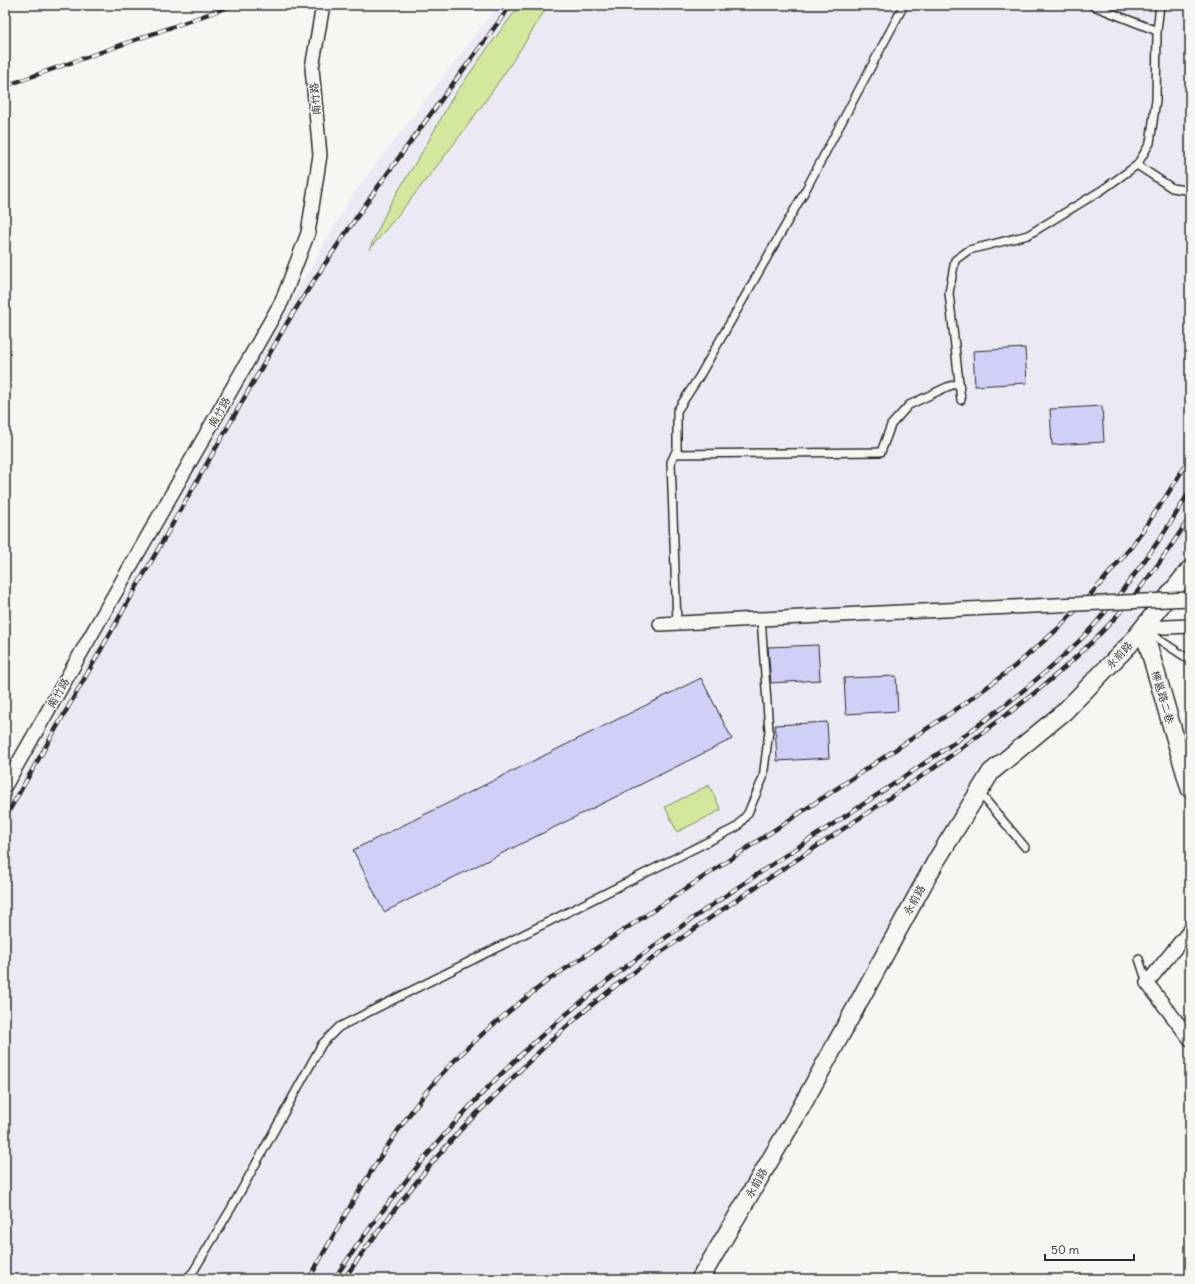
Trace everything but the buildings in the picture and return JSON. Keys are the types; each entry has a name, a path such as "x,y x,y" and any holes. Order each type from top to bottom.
{"street":[{"name":"南竹路","path":"5,786 282,301 308,233 320,155 312,68 323,5"},
{"name":"永前路","path":"700,1279 799,1111 936,861 991,772 1064,712 1130,644 1190,569"},
{"path":"660,624 761,618 1190,599"},
{"path":"1143,628 1190,626"},
{"name":"柳邕路二巷","path":"1143,628 1190,789"},
{"path":"1190,930 1148,983 1190,1039"}],"lane":[{"path":"677,623 671,462 677,449 677,412 699,377 805,191 904,5"},
{"path":"1091,5 1158,30"},
{"path":"961,400 949,293 955,260 969,250 1028,235 1102,190 1137,165 1150,143 1156,100 1160,5"},
{"path":"1137,165 1172,188 1185,190"},
{"path":"675,454 882,452 891,425 909,405 946,387 959,383"},
{"path":"186,1279 193,1272 232,1207 322,1044 339,1027 737,827 748,813 763,778 769,731 761,618"},
{"path":"1143,628 1190,660"},
{"path":"978,792 1025,847"},
{"path":"1139,959 1148,983"}],"shaded area":[{"path":"498,5 1190,5 1190,558 1130,628 1050,715 987,760 691,1279 5,1279 5,806 351,197"}],"green space":[{"path":"520,5 548,5 486,101 417,191 369,250 390,204 424,149 451,100"},
{"path":"709,785 721,810 677,832 665,807"}],"railway":[{"path":"5,86 234,5"},
{"path":"5,818 287,323 367,202 511,5"},
{"path":"309,1279 364,1183 394,1136 427,1091 470,1046 501,1018 550,979 967,702 1015,666 1060,627 1101,583 1132,546 1190,458"},
{"path":"334,1279 355,1248 424,1158 474,1102 544,1033 581,1002 656,945 731,892 948,747 1036,680 1078,642 1106,612 1154,547 1177,513 1190,490"},
{"path":"344,1279 395,1209 455,1136 562,1030 629,975 752,889 932,769 1027,699 1072,661 1125,607 1154,570 1190,517"}]}
